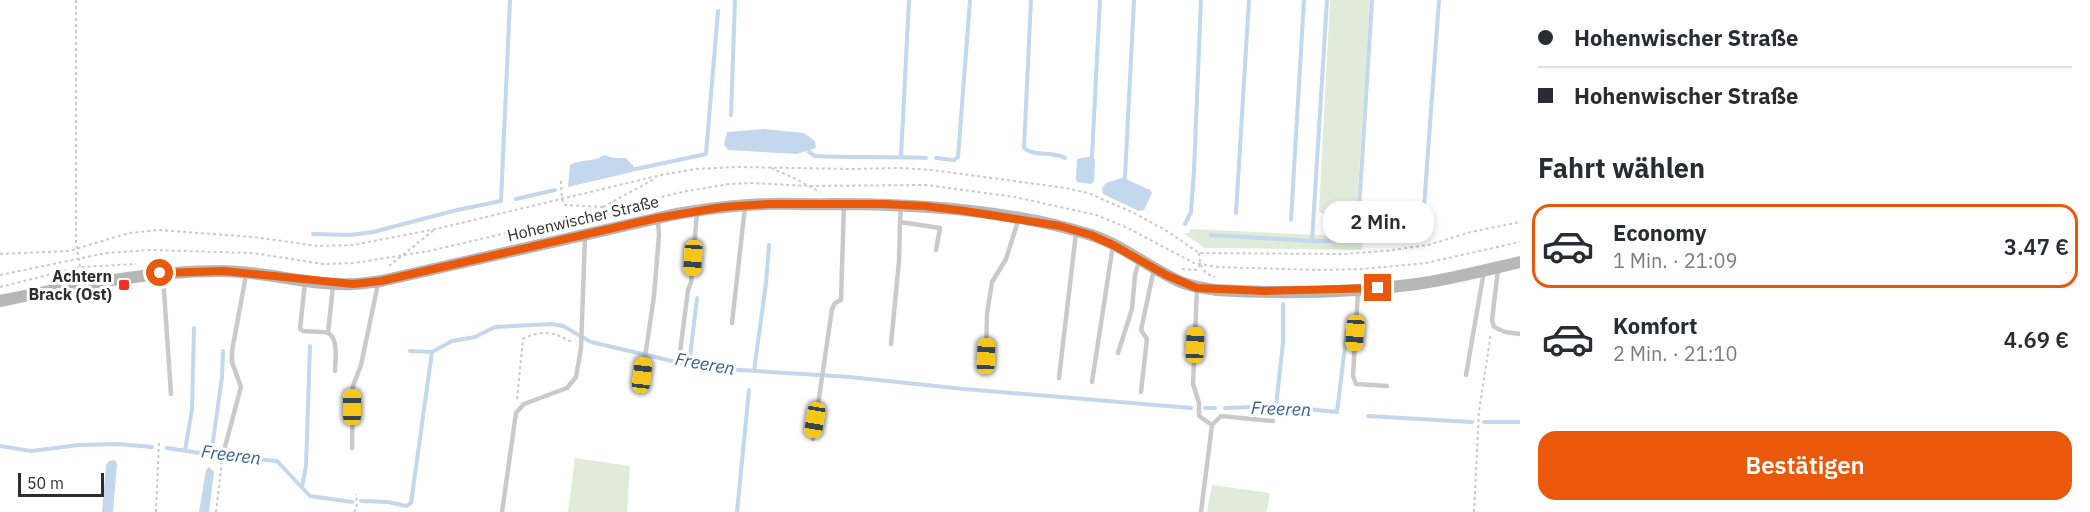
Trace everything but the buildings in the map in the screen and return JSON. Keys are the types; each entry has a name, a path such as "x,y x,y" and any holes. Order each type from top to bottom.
{"main road":[{"name":"Hohenwischer Straße","path":"0,301 161,273 247,272 334,283 353,284 378,281 657,218 745,205 769,204 924,206 1019,219 1076,231 1113,245 1197,288 1256,291 1358,290 1415,284 1520,262"}],"lane":[{"path":"813,439 832,309 835,303 841,300 844,204"},
{"path":"732,323 745,205"},
{"path":"891,344 899,261 901,205"},
{"path":"680,352 691,282 697,211"},
{"path":"640,391 654,296 659,235 657,218"},
{"path":"986,356 987,314 992,282 1006,259 1019,219"},
{"path":"900,222 940,228 936,250"},
{"path":"1059,378 1076,231"},
{"path":"502,512 516,413 524,404 567,388 576,377 582,331 585,235"},
{"path":"1092,382 1113,245"},
{"path":"1118,353 1132,309 1135,274 1140,259"},
{"path":"1141,392 1147,339 1141,330 1155,267"},
{"path":"1498,267 1492,320 1494,327 1505,332 1520,334"},
{"path":"1466,375 1484,270"},
{"path":"223,456 241,387 232,362 232,351 247,272"},
{"path":"161,273 171,394"},
{"path":"305,279 300,328 303,331 328,333"},
{"path":"352,448 353,386 362,365 378,281"},
{"path":"334,283 328,333 334,343 335,371"},
{"path":"1197,288 1193,384 1199,403 1199,416 1212,425"},
{"path":"1358,290 1353,376 1356,384 1387,386"},
{"path":"1201,512 1212,425 1221,416 1273,421"}],"path":[{"path":"76,0 75,172 77,248 80,267"},
{"path":"0,254 69,250 129,233 159,230 253,237 318,246 353,245 436,229 661,175 696,169 768,167 932,170 1066,188 1088,193 1132,212 1167,231 1199,253 1343,254 1385,251 1428,245 1471,232 1520,222"},
{"path":"768,167 794,177 808,186"},
{"path":"604,208 661,175"},
{"path":"561,181 562,200 565,205 604,208 612,213 632,212"},
{"path":"0,275 106,253 181,250 253,253 323,264 354,262 402,256 604,208 687,191 751,183 808,186 926,185 1015,197 1064,206 1096,215 1128,228 1200,265 1318,270 1363,269 1426,263 1520,242"},
{"path":"402,256 436,229"},
{"path":"1199,253 1200,265"},
{"path":"0,287 80,267 136,264 152,267 161,273"},
{"path":"1474,512 1479,411 1492,320"},
{"path":"516,413 523,339 536,332 560,334 581,345"},
{"path":"156,512 159,442"},
{"path":"216,512 223,456"},
{"path":"354,512 357,507 356,494"}],"green space":[{"path":"1330,0 1370,0 1356,220 1350,224 1329,218 1319,211"},
{"path":"1191,229 1363,237 1362,250 1205,248 1183,233 1189,233"},
{"path":"575,458 630,466 627,512 568,512"},
{"path":"1212,485 1270,493 1267,512 1207,512"}],"water":[{"path":"764,129 804,133 815,141 816,148 797,154 728,150 724,145 727,132"},
{"path":"604,155 626,158 636,169 632,172 568,187 570,165"},
{"path":"1092,156 1095,160 1094,181 1091,184 1077,182 1077,159"},
{"path":"1125,177 1152,193 1144,210 1139,211 1103,194 1102,188 1106,183"},
{"path":"115,460 117,464 113,512 102,512 106,465 109,461"},
{"path":"209,467 214,472 209,512 199,512 206,470"}],"waterway":[{"path":"313,234 350,235 373,232 501,201 510,0"},
{"path":"731,115 735,0"},
{"path":"901,157 909,0"},
{"path":"936,158 954,160 958,157 970,0"},
{"path":"1031,0 1024,148 1028,151 1065,158"},
{"path":"1092,156 1100,0"},
{"path":"1125,177 1134,0"},
{"path":"1185,224 1191,212 1194,171 1201,0"},
{"path":"1236,213 1249,0"},
{"path":"1291,220 1304,0"},
{"path":"1327,0 1312,241 1357,241 1372,0"},
{"path":"1423,221 1439,0"},
{"path":"636,169 706,154 718,11"},
{"path":"809,152 815,156 926,158"},
{"path":"516,199 555,190"},
{"path":"1211,235 1312,241"},
{"path":"754,371 769,245"},
{"path":"689,365 697,298"},
{"path":"1276,406 1283,343 1283,304"},
{"name":"Freeren","path":"361,501 388,502 406,506 411,503 432,352 452,341 475,337 495,327 552,324 563,326 591,342 689,365 1191,408"},
{"path":"185,450 192,410 194,328"},
{"name":"Freeren","path":"1225,408 1276,406 1337,412 1347,330"},
{"path":"302,487 306,466 310,346"},
{"path":"211,455 222,377 223,351"},
{"path":"410,351 432,352"},
{"path":"737,512 749,390"},
{"name":"Freeren","path":"1205,408 1215,408"},
{"name":"Freeren","path":"1368,416 1472,422"},
{"name":"Freeren","path":"1484,422 1520,422"},
{"name":"Freeren","path":"0,446 31,451 79,445 118,444 152,447"},
{"name":"Freeren","path":"167,448 277,461 310,496 352,502"}],"place":[{"name":"Achtern Brack (Ost)","path":"124,285"}],"route":[{"path":"160,273 251,272 353,284 381,281 676,214 723,207 769,204 883,204 965,211 1060,226 1091,235 1120,248 1166,275 1197,288 1238,291 1340,291 1378,288"}]}
